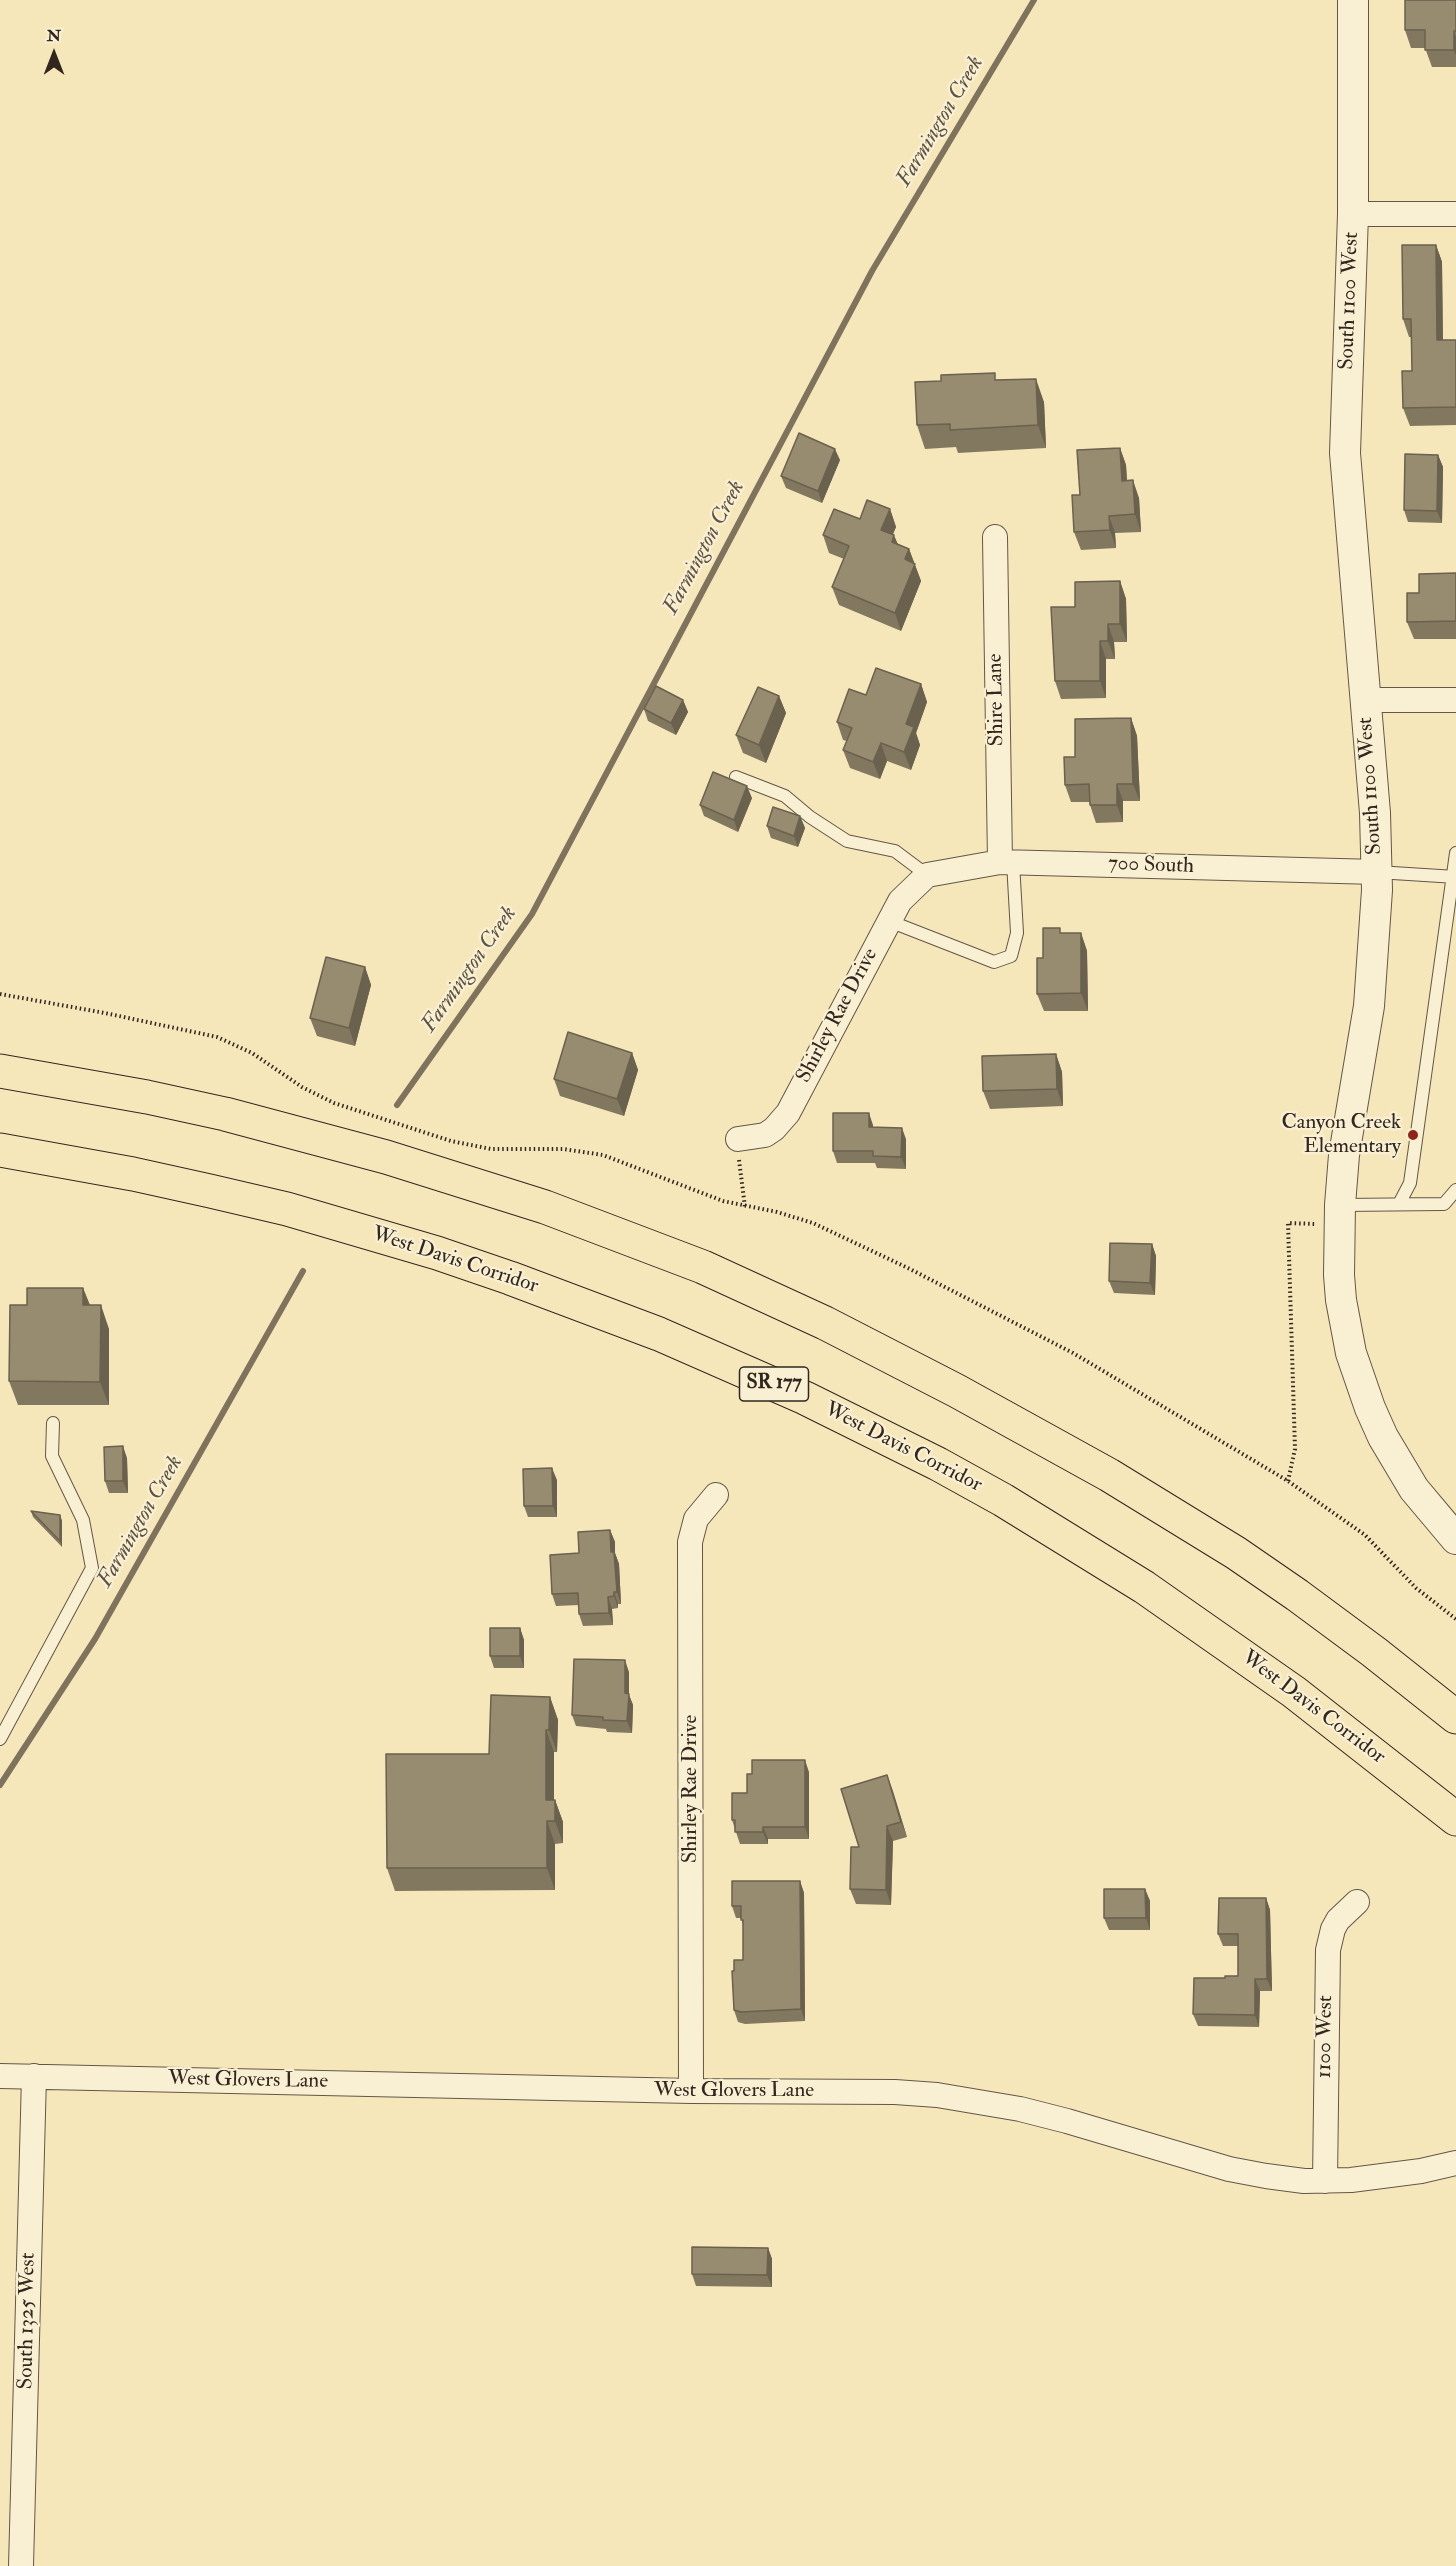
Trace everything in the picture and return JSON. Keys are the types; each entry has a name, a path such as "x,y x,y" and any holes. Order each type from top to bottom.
{"highway":[{"path":"0,1071 147,1097 225,1114 374,1153 545,1207 625,1236 723,1276 825,1323 957,1391 1146,1497 1236,1553 1297,1595 1456,1717"},
{"name":"West Davis Corridor","path":"0,1150 210,1191 287,1209 415,1246 585,1305 659,1334 805,1398 984,1490 1144,1587 1294,1692 1456,1819"}],"street":[{"name":"South 1100 West","path":"1353,0 1353,214 1345,453 1375,813 1377,872 1376,929 1369,1006 1344,1155 1339,1215 1341,1299 1345,1327 1359,1381 1383,1437 1398,1464 1431,1512 1456,1539"},
{"path":"1353,214 1456,214"},
{"name":"Shire Lane","path":"995,537 1006,862"},
{"path":"1364,700 1456,700"},
{"name":"700 South","path":"927,875 1006,862 1377,872"},
{"name":"Shirley Rae Drive","path":"738,1139 765,1135 774,1129 788,1113 900,901 927,875"},
{"name":"Shirley Rae Drive","path":"691,2091 690,1542 696,1519 716,1495"},
{"name":"1100 West","path":"1325,2181 1328,1950 1333,1929 1338,1920 1357,1902"},
{"name":"West Glovers Lane","path":"0,2076 691,2091 895,2092 958,2098 1020,2109 1229,2169 1266,2176 1325,2181 1392,2176 1456,2163"},
{"name":"South 1325 West","path":"21,2566 34,2076"}],"lane":[{"path":"736,777 785,796 810,818 847,841 895,851 927,875"},
{"path":"1399,1204 1410,1183 1456,853"},
{"path":"889,921 994,962 1011,956 1017,933 1006,862"},
{"path":"1377,872 1454,877"},
{"path":"1339,1215 1399,1204 1444,1204 1456,1190"},
{"path":"0,1739 92,1568 83,1520 52,1456 53,1423"}],"path":[{"path":"0,994 217,1037 252,1053 302,1087 334,1103 451,1141 491,1149 563,1149 603,1155 723,1201 777,1212 813,1223 992,1310 1158,1402 1288,1481 1365,1535 1416,1588 1456,1619"},
{"path":"738,1139 740,1179 745,1207"},
{"path":"1288,1481 1295,1449 1288,1223 1339,1215"}],"building":[{"path":"1405,0 1456,0 1454,50 1425,50 1425,30 1405,30"},
{"path":"1402,245 1436,245 1437,340 1456,340 1456,407 1403,408 1402,371 1412,371 1411,319 1403,319"},
{"path":"995,373 995,380 1036,379 1038,425 950,430 950,424 917,425 915,382 941,381 941,375"},
{"path":"799,433 835,449 818,491 781,476"},
{"path":"1120,448 1122,481 1133,480 1135,514 1109,516 1110,530 1074,532 1072,495 1080,495 1077,450"},
{"path":"1405,454 1438,455 1437,511 1404,510"},
{"path":"867,500 890,509 881,530 894,535 892,542 909,549 905,559 915,564 895,613 832,587 849,546 823,535 834,509 860,519"},
{"path":"1456,573 1456,621 1407,622 1407,593 1419,593 1419,574"},
{"path":"1120,581 1120,624 1108,624 1108,641 1100,641 1100,681 1055,681 1051,607 1075,607 1075,582"},
{"path":"876,668 921,684 906,724 914,727 904,752 881,743 873,762 843,750 852,728 837,722 849,689 866,695"},
{"path":"656,686 683,700 671,723 644,709"},
{"path":"758,687 779,696 759,745 736,735"},
{"path":"1131,718 1133,784 1117,784 1117,805 1090,805 1089,784 1065,785 1064,757 1075,757 1075,719"},
{"path":"713,772 747,786 734,820 700,805"},
{"path":"773,807 800,816 794,836 767,826"},
{"path":"1043,928 1060,928 1060,933 1081,933 1081,993 1037,994 1037,958 1043,958"},
{"path":"326,957 365,967 349,1028 310,1018"},
{"path":"568,1032 632,1053 617,1099 554,1079"},
{"path":"1056,1054 1057,1089 983,1091 982,1056"},
{"path":"833,1113 869,1113 869,1127 902,1128 901,1157 873,1156 873,1151 833,1151"},
{"path":"1110,1243 1152,1244 1150,1283 1109,1281"},
{"path":"27,1288 83,1288 83,1305 101,1305 100,1382 9,1381 10,1305 27,1305"},
{"path":"123,1446 123,1481 105,1481 104,1447"},
{"path":"552,1468 553,1506 524,1506 523,1469"},
{"path":"31,1511 60,1515 60,1541"},
{"path":"610,1530 617,1592 614,1592 614,1596 608,1597 609,1613 579,1614 578,1593 552,1594 550,1555 579,1553 578,1532"},
{"path":"490,1628 520,1628 520,1656 490,1656"},
{"path":"574,1659 625,1660 625,1693 629,1694 627,1721 572,1715"},
{"path":"491,1695 550,1697 549,1730 546,1730 546,1800 555,1800 555,1821 547,1821 547,1868 387,1868 386,1754 489,1754"},
{"path":"752,1760 805,1760 805,1827 763,1827 763,1832 735,1832 735,1820 732,1820 732,1793 747,1793 747,1774 752,1774"},
{"path":"887,1775 901,1822 887,1826 886,1890 850,1889 851,1847 859,1847 841,1789"},
{"path":"732,1881 800,1881 801,2009 741,2012 734,2010 732,1971 734,1971 734,1960 743,1960 743,1920 741,1920 741,1906 732,1906"},
{"path":"1104,1889 1145,1889 1146,1918 1104,1918"},
{"path":"1219,1898 1266,1898 1267,1979 1255,1979 1255,2015 1193,2014 1194,1978 1238,1976 1238,1934 1218,1934"},
{"path":"692,2247 768,2248 767,2275 692,2274"}],"waterway":[{"name":"Farmington Creek","path":"397,1105 532,914 872,271 1034,0"},
{"name":"Farmington Creek","path":"0,1785 95,1639 303,1271"}],"place":[{"name":"Canyon Creek Elementary","path":"1413,1135"}]}
